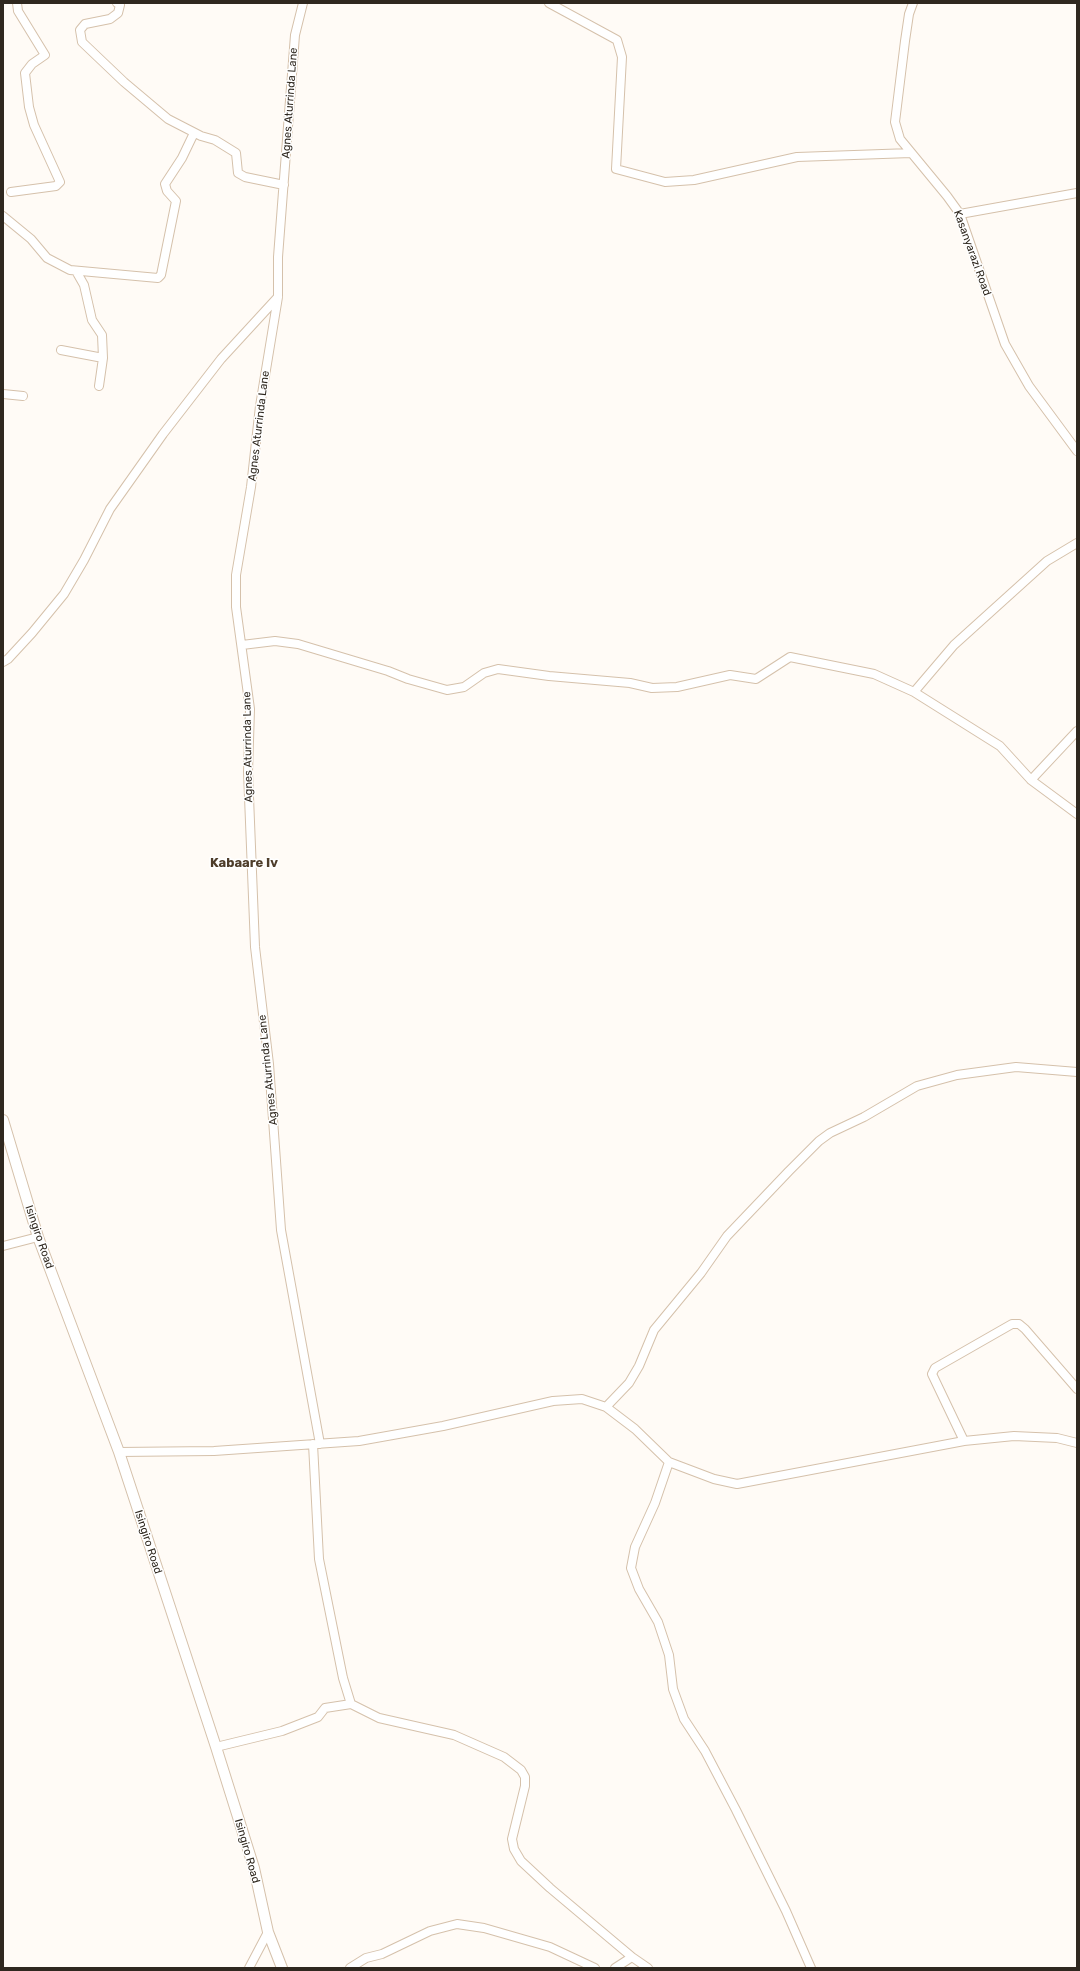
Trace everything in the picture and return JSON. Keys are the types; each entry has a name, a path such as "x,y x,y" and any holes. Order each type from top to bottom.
{"main road":[{"name":"Isingiro Road","path":"3,1120 38,1237 119,1452 254,1868 268,1932 282,1968"}],"street":[{"path":"11,192 56,186 60,182 34,125 29,107 25,73 32,64 45,55 18,11 17,3"},
{"path":"117,3 120,5 118,13 110,19 85,24 80,30 82,42 124,82 168,119 194,132 215,140 236,153 238,173 245,177 284,184"},
{"name":"Agnes Aturrinda Lane","path":"303,3 295,35 278,257 278,296 260,406 250,487 236,575 236,607 250,709 248,772 254,947 268,1064 282,1230 317,1444 319,1559 343,1678 351,1704"},
{"path":"549,3 617,40 622,57 616,169 664,182 694,180 796,157 911,153"},
{"name":"Kasanyarazi Road","path":"913,3 909,14 904,48 896,122 900,139 948,196 960,214 1004,344 1029,386 1077,451"},
{"path":"3,216 31,240 47,258 70,270 158,278 161,275 176,201 167,191 165,184 182,158 194,132"},
{"path":"960,214 1077,193"},
{"path":"76,271 84,285 92,320 102,335 103,358 99,386"},
{"path":"3,662 8,659 32,633 64,594 84,560 110,509 162,434 221,359 278,296"},
{"path":"61,350 103,358"},
{"path":"3,394 23,396"},
{"path":"914,692 954,645 1047,561 1077,543"},
{"path":"242,645 275,641 298,644 447,690 464,687 484,674 498,669 549,676 630,683 652,688 677,687 730,675 756,679 790,657 874,674 914,692 1000,746 1031,780 1077,814"},
{"path":"1031,780 1077,731"},
{"path":"606,1407 629,1383 639,1366 654,1330 701,1272 727,1236 786,1173 819,1141 830,1133 864,1117 917,1086 957,1075 1016,1067 1077,1072"},
{"path":"3,1246 38,1237"},
{"path":"964,1441 932,1374 935,1368 1012,1324 1019,1324 1025,1329 1077,1389"},
{"path":"119,1452 214,1451 359,1441 393,1436 553,1401 582,1399 606,1407 635,1429 669,1462 714,1479 737,1484 964,1441 1014,1436 1057,1438 1077,1443"},
{"path":"669,1462 655,1503 635,1547 632,1568 639,1589 658,1622 669,1655 673,1688 684,1719 705,1751 736,1810 786,1912 810,1968"},
{"path":"216,1748 282,1731 318,1717 325,1708 351,1704 379,1718 454,1734 504,1757 521,1770 524,1777 525,1786 512,1839 514,1850 521,1861 550,1888 632,1957 648,1968"},
{"path":"350,1968 366,1958 388,1952 430,1931 457,1924 484,1928 550,1947 595,1968"},
{"path":"249,1968 268,1932"},
{"path":"614,1968 632,1957"}],"district":[{"name":"Kabaare Iv","path":"244,863"}]}
